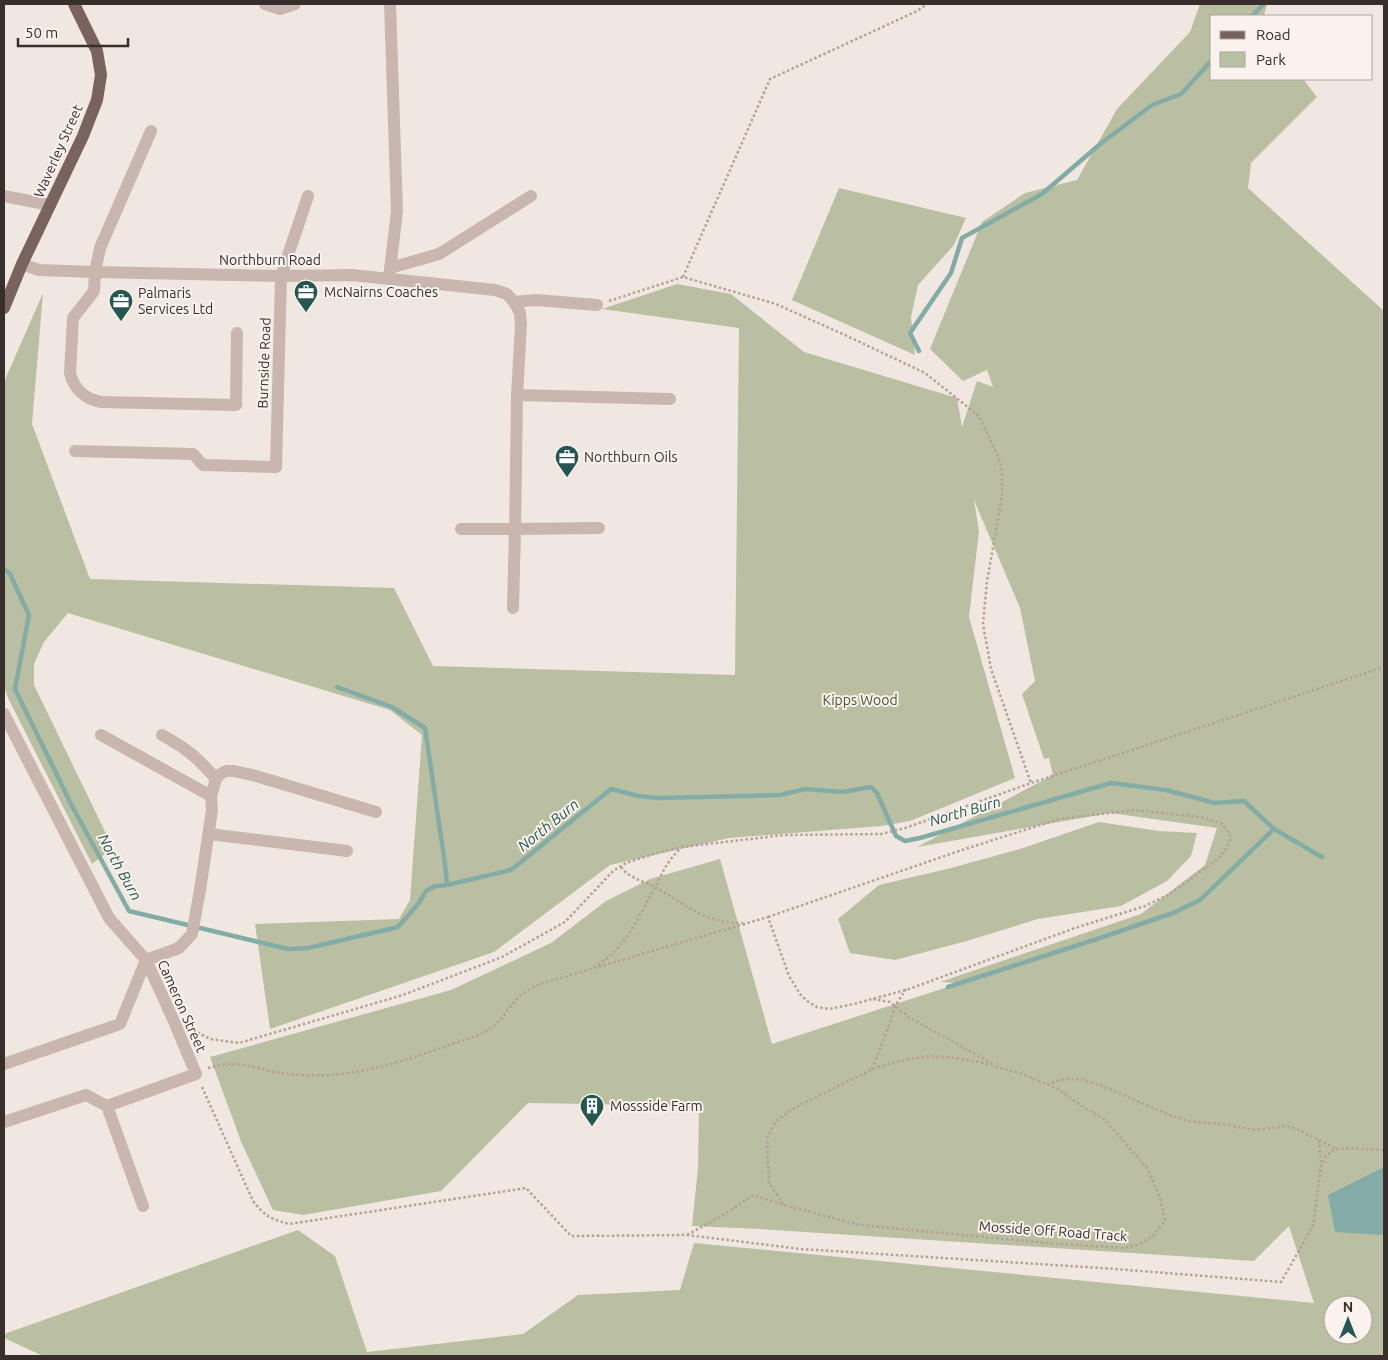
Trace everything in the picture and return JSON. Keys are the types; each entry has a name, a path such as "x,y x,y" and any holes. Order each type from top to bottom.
{"main road":[{"name":"Waverley Street","path":"4,308 22,264 83,136 100,88 101,75 97,51 74,4"}],"street":[{"path":"265,4 280,9 294,4"},
{"path":"390,4 397,211 390,274 439,254 531,196"},
{"path":"151,131 100,248 95,272 94,291 73,318 70,373 75,385 80,393 101,402 236,405 237,333"},
{"path":"4,196 50,204"},
{"name":"Burnside Road","path":"76,451 193,454 203,465 276,467 281,276 308,196"},
{"name":"Northburn Road","path":"22,264 39,270 95,272 281,276 390,274 495,290 507,294 514,302"},
{"path":"513,608 516,395 521,326 520,312 514,302 536,300 597,305"},
{"path":"516,395 670,399"},
{"path":"461,529 600,528"},
{"name":"Cameron Street","path":"4,714 109,918 146,960 196,1074 107,1106"},
{"path":"101,735 211,796"},
{"path":"162,735 184,747 216,779"},
{"path":"4,1064 120,1024 146,960 179,948 192,934 209,834 212,810 211,796 216,779 220,774 226,771 234,771 256,776 376,812"},
{"path":"209,834 347,851"},
{"path":"4,1122 86,1095 107,1106 143,1206"}],"path":[{"path":"683,277 770,79 917,11 927,4"},
{"path":"597,305 683,277 776,304 925,374 978,416 998,456 1002,471 1002,496 986,582 983,624 991,669 1032,783"},
{"path":"173,1019 210,1039 239,1043 403,995 502,957 565,922 614,871 626,863 682,847 784,835 882,834 905,828 1032,783 1384,667"},
{"path":"768,917 790,976 800,994 807,1001 829,1009 906,989 1075,928 1145,906 1170,894 1218,859 1226,849 1231,838 1222,824 1201,817 1134,810 1059,818 768,917 540,984 527,990 516,1000 492,1029 391,1064 357,1072 329,1075 281,1073 240,1064 225,1064 196,1074 253,1201 262,1212 272,1219 289,1224 526,1188 570,1236 687,1235 801,1249 1102,1268 1281,1282 1314,1226 1321,1166 1319,1140"},
{"path":"593,968 611,955 626,937 666,864 682,847"},
{"path":"621,867 630,875 655,887 712,920 747,923"},
{"path":"871,1070 890,1026 895,1006 906,989"},
{"path":"872,999 890,1002 910,1018 1003,1069"},
{"name":"Mosside Off Road Track","path":"687,1235 726,1214 753,1195 784,1205 860,1225 1046,1243 1123,1248 1138,1245 1154,1236 1165,1221 1161,1201 1148,1169 1104,1119 1056,1088 1019,1073 964,1059 930,1056 904,1060 871,1070 794,1108 776,1121 767,1138 769,1183 784,1205"},
{"path":"1046,1084 1064,1079 1081,1079 1188,1121 1228,1124 1254,1130 1287,1126 1298,1129 1335,1148 1384,1150"},
{"path":"1321,1166 1326,1156 1332,1150 1344,1148"}],"green space":[{"name":"Kipps Wood","path":"1200,4 1267,4 1264,15 1210,15 1210,80 1304,80 1317,97 1251,163 1248,188 1384,311 1384,1356 43,1356 4,1338 4,1334 298,1230 335,1256 367,1352 523,1334 578,1295 680,1290 694,1243 1314,1303 1289,1226 1254,1261 692,1226 698,1168 699,1106 528,1103 441,1191 303,1215 273,1210 242,1144 210,1057 451,990 551,943 606,901 650,879 720,859 772,1044 960,983 940,982 1141,914 1205,865 1217,828 1110,813 917,847 1053,775 1049,758 1044,759 1022,694 1035,681 1020,608 974,500 979,531 969,617 1015,778 910,821 881,826 729,838 610,865 494,952 270,1029 255,924 399,919 410,900 422,735 390,710 68,613 44,642 34,664 34,685 113,848 92,864 8,698 4,686 4,382 43,293 32,424 90,579 394,588 433,666 735,675 739,328 602,309 677,284 731,294 804,352 957,398 962,427 977,381 993,387 987,370 963,381 930,349 982,222 1025,193 1077,180 1117,109 1190,32"},
{"path":"839,188 966,218 954,245 918,285 911,317 915,355 792,300"},
{"path":"1099,822 1159,831 1197,833 1191,856 1167,881 1121,906 1038,919 967,941 895,960 850,953 838,919 879,885 1020,849"}],"water":[{"path":"1384,1167 1384,1234 1335,1232 1328,1195"}],"waterway":[{"path":"1253,15 1264,4"},
{"path":"919,351 910,333 951,273 962,238 1042,194 1099,145 1152,105 1181,94 1210,62"},
{"name":"North Burn","path":"4,569 10,574 29,615 15,689 72,806 129,911 288,949 308,948 398,927 419,903 426,891 435,886 511,870 611,789 639,796 658,798 780,795 805,789 842,792 871,787 877,793 896,836 905,841 1111,783 1166,790 1215,803 1244,801 1274,829 1322,857"},
{"path":"337,687 392,707 425,728 447,885"},
{"path":"948,987 1173,913 1200,900 1274,829"}],"place":[{"name":"McNairns Coaches","path":"306,313"},
{"name":"Palmaris Services Ltd","path":"121,322"},
{"name":"Northburn Oils","path":"567,478"},
{"name":"Mossside Farm","path":"592,1127"}]}
